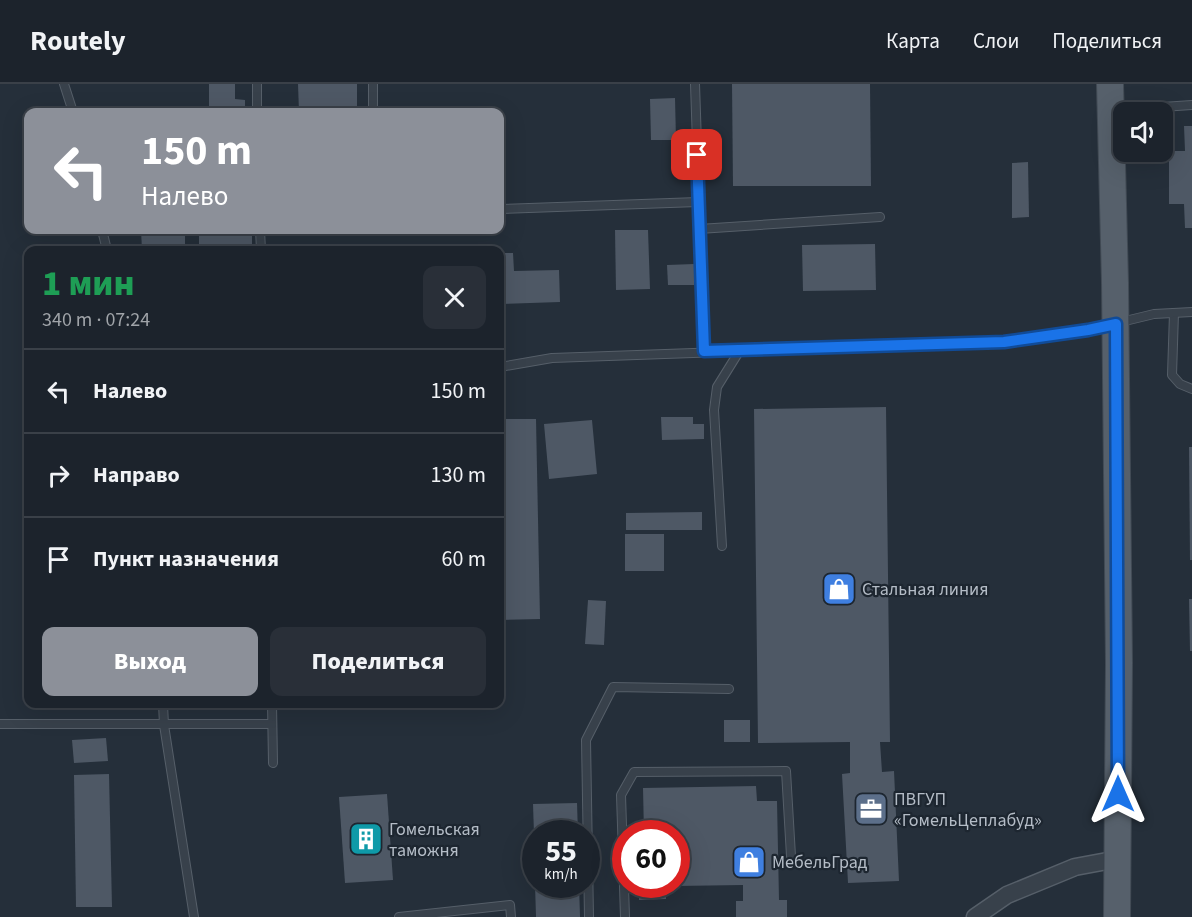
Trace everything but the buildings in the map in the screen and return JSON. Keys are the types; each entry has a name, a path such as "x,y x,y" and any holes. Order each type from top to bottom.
{"main road":[{"path":"1110,84 1117,102"},
{"path":"1117,917 1119,651 1116,324 1121,162"}],"street":[{"path":"975,917 1006,895 1076,867 1118,859"}],"lane":[{"path":"64,84 72,108"},
{"path":"256,84 257,108"},
{"path":"373,84 373,108"},
{"path":"695,84 704,351"},
{"path":"1173,106 1192,105"},
{"path":"504,209 698,202"},
{"path":"699,229 880,217"},
{"path":"504,366 552,358 1004,342 1088,330 1154,315 1192,312"},
{"path":"1174,313 1172,375 1180,384 1192,388"},
{"path":"722,546 714,410 717,387 740,350"},
{"path":"589,917 586,740 613,687 729,689"},
{"path":"163,708 194,917"},
{"path":"272,708 273,764"},
{"path":"0,724 272,724"},
{"path":"625,917 621,795 634,772 786,771 791,856"},
{"path":"399,917 510,905 511,917"}],"place":[{"name":"Стальная линия","path":"839,589"},
{"name":"ПВГУП «ГомельЦеплабуд»","path":"871,809"},
{"name":"Гомельская таможня","path":"366,839"},
{"name":"МебельГрад","path":"749,862"}],"route":[{"path":"697,155 704,351 1004,342 1116,324 1118,794"}]}
